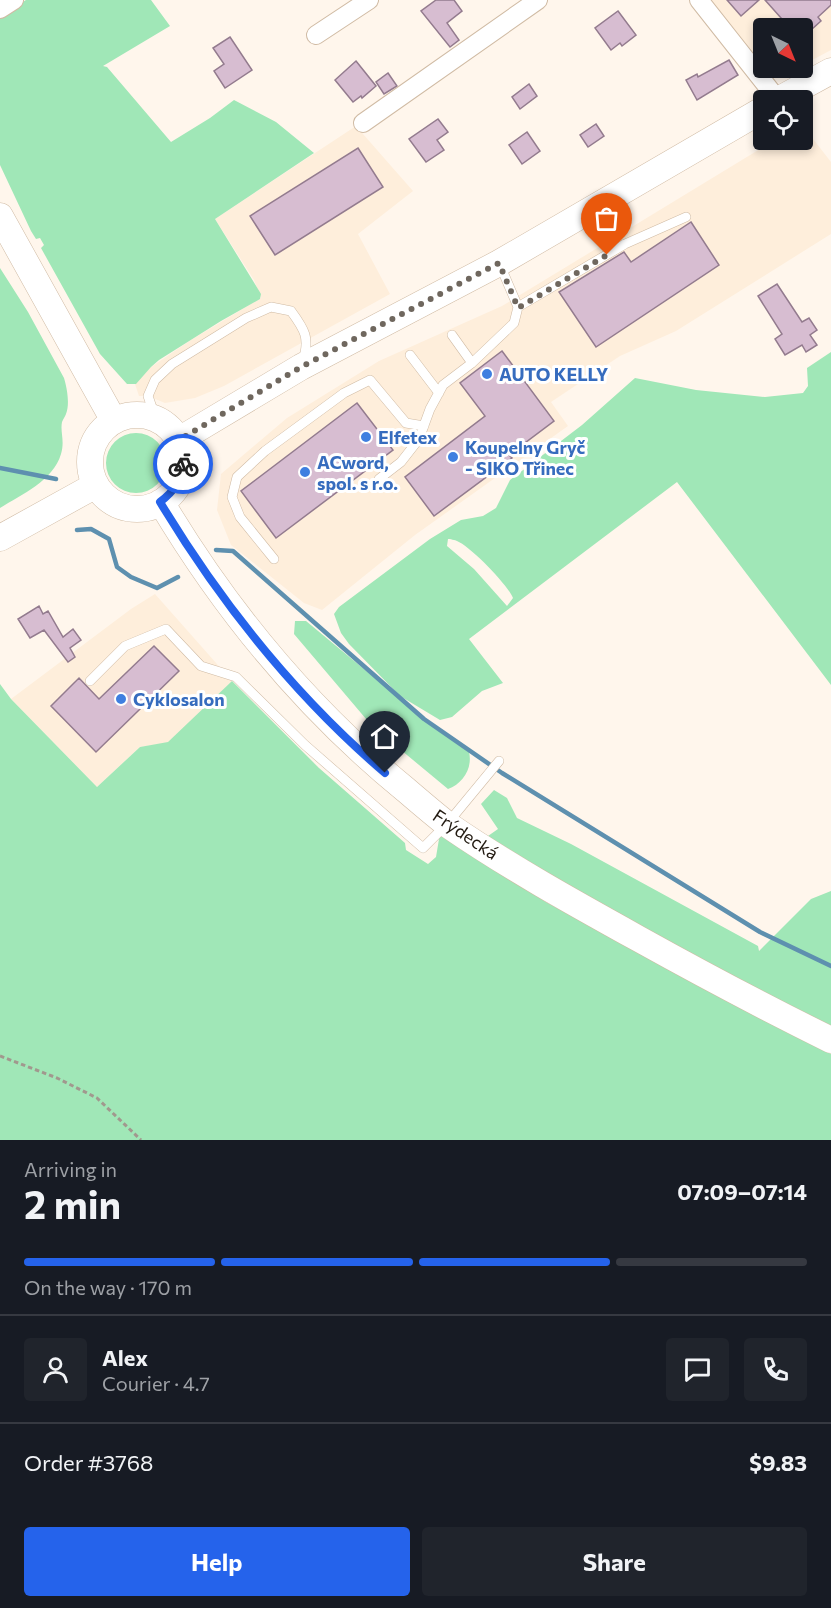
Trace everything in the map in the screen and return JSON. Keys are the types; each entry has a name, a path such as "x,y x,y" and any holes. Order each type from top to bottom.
{"main road":[{"path":"796,90 831,70"},
{"path":"179,440 301,367 499,263 753,115"},
{"path":"0,216 114,421"},
{"path":"135,415 156,418 169,427 179,440 183,453 183,468 179,482 160,502 147,508 132,509 118,505 105,497 96,485 91,471 90,457 94,442 102,430 114,421 135,415"},
{"path":"0,538 96,485"},
{"name":"Frýdecká","path":"160,502 215,587 285,674 370,760 447,824 553,891 754,1002 831,1040"}],"street":[{"path":"0,9 14,0"},
{"path":"316,35 369,0"},
{"path":"363,123 538,0"},
{"path":"699,0 770,90"}],"lane":[{"path":"518,308 625,244 686,217"},
{"path":"380,479 401,462 419,439 430,409 443,385 472,363 514,323 518,308 499,263"},
{"path":"156,418 148,396 155,380 172,364 246,318 271,307 291,311 305,331 306,349 301,367"},
{"path":"452,335 472,363"},
{"path":"410,355 438,393"},
{"path":"274,559 240,517 232,497 237,477 266,451 344,393 370,380 406,423 424,426"},
{"path":"90,681 125,646 166,628 201,666 236,677 305,745 423,848 447,824 500,761"}],"path":[{"path":"0,1056 57,1078 97,1098 141,1140"}],"shaded area":[{"path":"706,0 831,0 831,50 813,60 813,18 753,18 753,54"},
{"path":"356,126 413,191 358,234 390,294 224,386 195,398 165,403 148,396 139,396 135,384 151,367 261,298 254,280 215,219"},
{"path":"813,139 831,162 831,234 676,331 620,356 551,402 568,426 415,535 322,610 304,603 231,545 217,510 221,474 287,418 379,361 502,306 758,150 813,150"},
{"path":"155,594 232,681 168,743 140,747 97,787 11,699 131,609"}],"green space":[{"path":"26,0 151,0 170,26 103,66 107,67 171,142 234,100 276,122 314,153 215,219 261,294 260,299 159,360 136,384 127,384 100,354 41,248 44,245 40,238 36,239 31,231 0,165 0,16"},
{"path":"0,268 28,312 64,378 68,401 66,415 62,422 62,449 57,463 36,486 0,508"},
{"path":"831,352 831,685 677,482 469,639 503,683 482,691 452,717 440,720 400,696 341,633 334,614 339,607 430,539 461,520 483,516 496,508 510,480 582,425 635,378 696,390 765,397 803,393 808,386 807,368","holes":["448,539 463,544 497,576 513,598 507,606 474,569 447,546"]},
{"path":"136,433 157,442 166,463 157,484 136,493 115,484 106,463 115,442"},
{"path":"295,621 306,621 417,713 469,752 468,770 462,780 448,789 372,726 294,634"},
{"path":"232,681 319,768 405,843 406,850 428,864 436,857 440,833 546,902 748,1012 831,1054 831,1140 0,1140 0,684 11,699 97,787 140,747 168,742"},
{"path":"494,790 507,798 517,818 571,844 758,946 759,951 811,899 831,891 831,1027 657,936 488,836 498,829 481,804"}],"building":[{"path":"436,0 454,0 462,11 447,23 459,40 450,47 421,11"},
{"path":"727,0 759,0 741,16"},
{"path":"765,0 831,0 831,5 818,17 821,21 813,28 813,18 781,18"},
{"path":"618,11 636,35 622,46 620,43 611,50 595,28"},
{"path":"230,37 252,70 225,88 214,71 224,64 213,48"},
{"path":"729,60 738,75 697,100 686,80 697,74 698,77"},
{"path":"356,61 376,86 362,98 361,96 353,102 335,80"},
{"path":"388,73 397,86 384,94 376,82"},
{"path":"529,84 537,96 520,109 512,97"},
{"path":"438,119 448,132 437,140 444,150 426,162 409,139"},
{"path":"596,124 604,136 588,147 580,135"},
{"path":"527,132 540,151 522,164 509,145"},
{"path":"358,148 383,187 275,255 250,216"},
{"path":"691,222 719,265 596,347 559,292 624,252 631,262"},
{"path":"777,284 802,322 809,318 817,330 810,335 817,345 806,352 802,345 785,355 775,339 782,334 758,296"},
{"path":"502,351 554,421 509,455 512,458 434,516 405,477 485,416 460,383"},
{"path":"357,403 393,450 276,538 241,491"},
{"path":"39,606 43,614 48,611 63,637 73,629 81,640 70,648 75,657 68,662 44,630 30,638 18,619"},
{"path":"154,646 179,671 96,752 51,706 79,678 99,699"}],"waterway":[{"path":"0,468 56,479"},
{"path":"77,530 91,529 109,539 117,567 131,577 157,588 178,577"},
{"path":"216,550 233,551 424,719 502,773 760,932 831,966"}],"way so far":[{"path":"183,464 183,453 179,440 301,367 499,263 518,308 607,255"}],"place":[{"name":"AUTO KELLY","path":"487,374"},
{"name":"Elfetex","path":"366,437"},
{"name":"Koupelny Gryč - SIKO Třinec","path":"453,457"},
{"name":"ACword, spol. s r.o.","path":"305,472"},
{"name":"Cyklosalon","path":"121,699"}],"route":[{"path":"183,464 179,482 160,502 181,536 215,587 285,674 326,718 385,773"}]}
